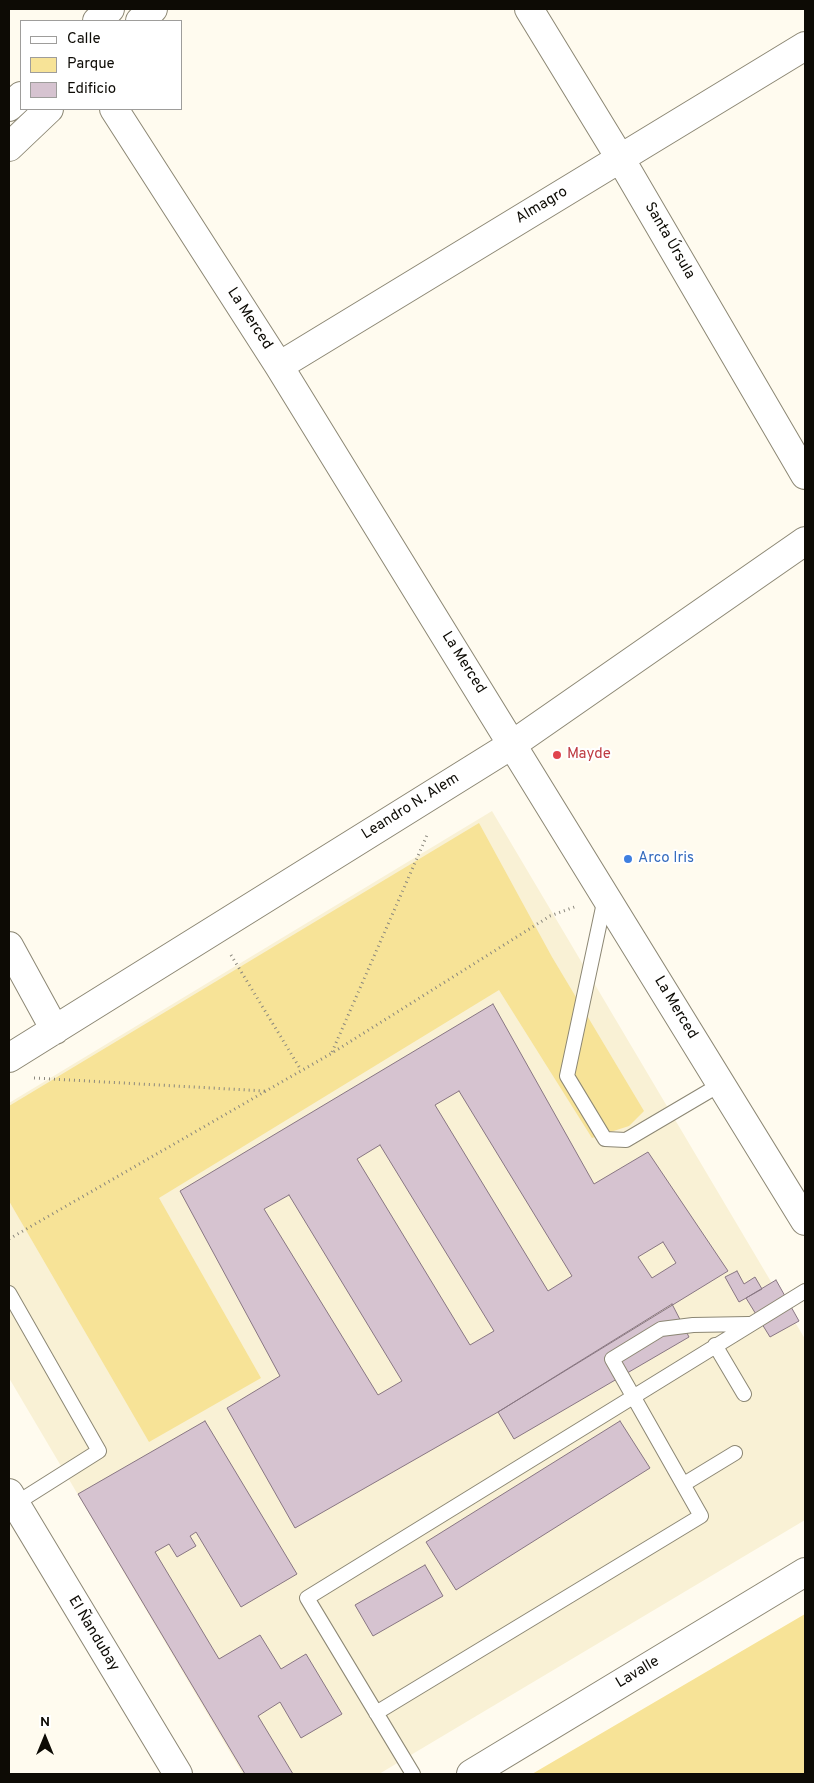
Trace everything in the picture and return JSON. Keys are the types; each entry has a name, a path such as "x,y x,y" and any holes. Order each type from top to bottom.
{"street":[{"path":"98,20 110,9"},
{"path":"141,20 152,9"},
{"name":"Santa Úrsula","path":"529,9 620,158 805,475"},
{"name":"Almagro","path":"279,366 805,46"},
{"path":"9,107 20,97"},
{"path":"9,147 48,110"},
{"name":"La Merced","path":"115,110 279,366 805,1221"},
{"name":"Leandro N. Alem","path":"17,1068 55,1030 513,744 805,542"},
{"path":"9,946 55,1030"},
{"name":"El Ñandubay","path":"12,1499 178,1774"},
{"name":"Lavalle","path":"471,1774 805,1572"}],"lane":[{"path":"605,895 567,1076 571,1084 605,1139 626,1140 721,1084"},
{"path":"413,1774 307,1598 714,1345 805,1291"},
{"path":"9,1293 99,1451 12,1499"},
{"path":"376,1713 701,1516 612,1359 661,1329 693,1325 750,1324"},
{"path":"714,1345 744,1394"},
{"path":"684,1484 735,1453"}],"path":[{"path":"332,1053 429,832"},
{"path":"9,1239 332,1053 550,916 605,895"},
{"path":"215,929 301,1070"},
{"path":"17,1068 265,1091"}],"shaded area":[{"path":"492,811 805,1339 805,1520 379,1774 243,1774 9,1378 9,1103"}],"green space":[{"path":"479,823 552,957 644,1111 629,1126 592,1138 499,990 159,1198 261,1378 149,1442 9,1201 9,1106"},
{"path":"805,1614 805,1774 532,1774"}],"building":[{"path":"493,1004 594,1184 648,1152 728,1271 498,1412 295,1528 227,1408 280,1376 180,1191","holes":["459,1091 572,1276 548,1291 435,1105","380,1145 494,1331 470,1345 357,1159","289,1195 402,1381 378,1395 264,1209","663,1242 676,1263 652,1278 638,1257"]},
{"path":"737,1271 744,1284 755,1277 762,1289 739,1302 725,1277"},
{"path":"776,1280 799,1321 770,1337 746,1298"},
{"path":"672,1304 689,1337 514,1439 498,1412"},
{"path":"205,1421 297,1574 241,1607 196,1532 190,1536 196,1546 177,1557 169,1544 155,1552 219,1659 260,1635 281,1669 306,1654 342,1714 301,1738 280,1702 258,1716 293,1774 245,1774 78,1494"},
{"path":"620,1421 650,1468 456,1590 426,1542"},
{"path":"425,1565 443,1596 373,1636 355,1605"}],"place":[{"name":"Mayde","path":"557,755"},
{"name":"Arco Iris","path":"628,859"}]}
